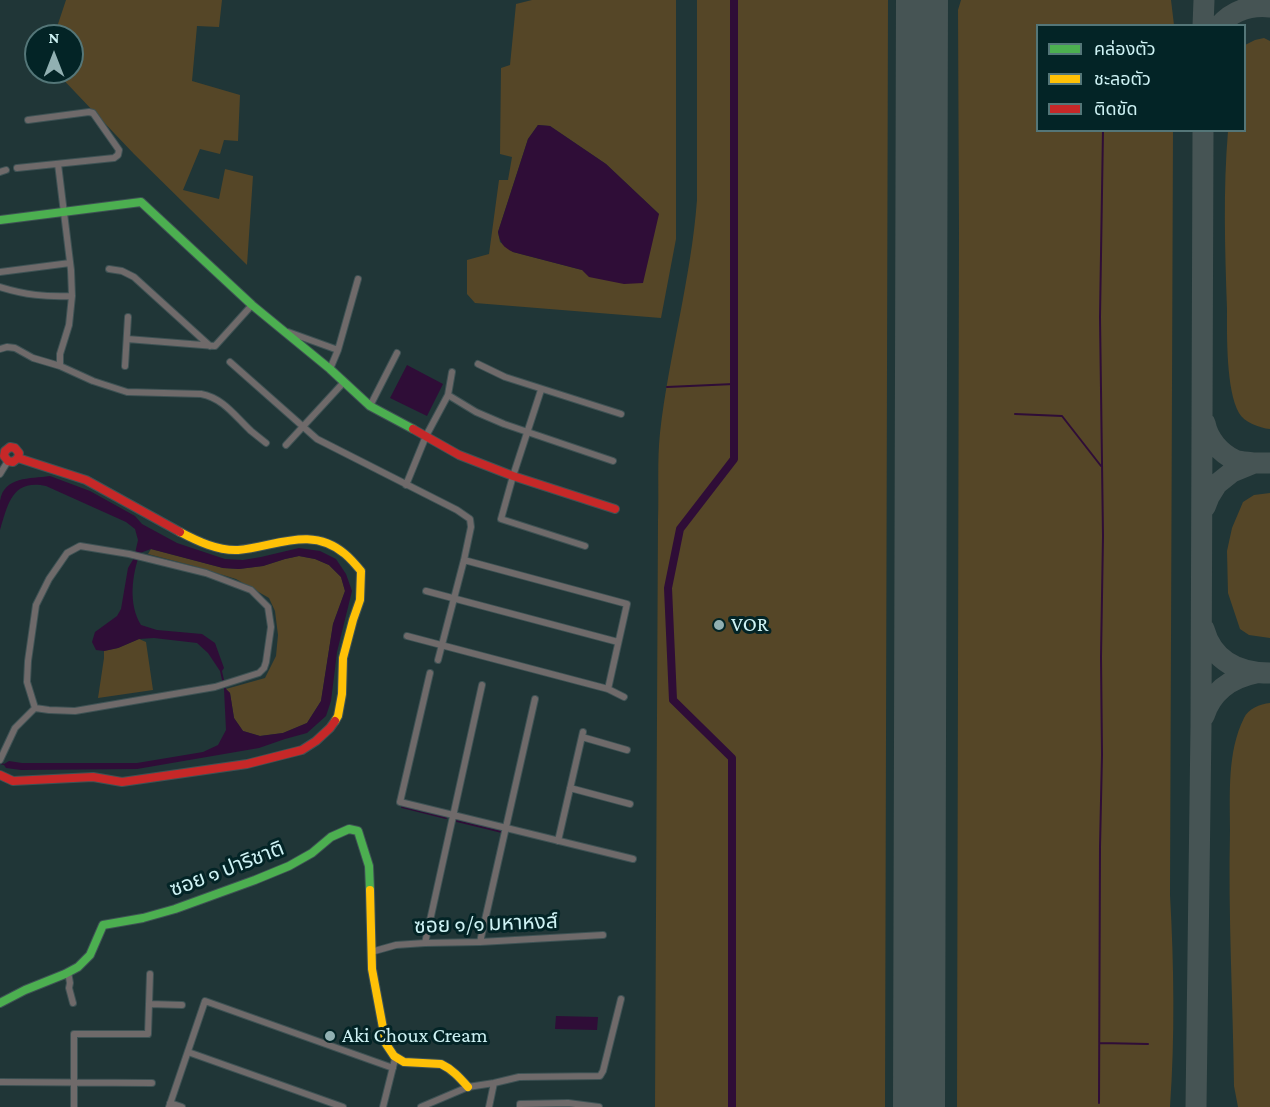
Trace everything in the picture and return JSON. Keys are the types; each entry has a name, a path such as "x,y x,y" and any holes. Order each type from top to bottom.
{"street":[{"path":"17,168 114,158 118,155 119,150 93,113 28,120"},
{"path":"58,164 72,296 69,325 60,354 60,366"},
{"path":"0,220 141,202 252,305 330,369 370,406 459,454 513,476 615,509"},
{"path":"0,272 70,263"},
{"path":"110,269 122,270 134,277 210,346"},
{"path":"330,369 338,350 358,279"},
{"path":"0,287 38,296 72,296"},
{"path":"127,339 215,346 252,305"},
{"path":"125,366 128,317"},
{"path":"284,331 338,350"},
{"path":"0,349 15,348 33,358 127,392 201,393 212,396 266,443"},
{"path":"370,406 397,353"},
{"path":"230,362 317,439 457,510 470,519 471,527 464,560 438,660"},
{"path":"478,364 541,390 621,414"},
{"path":"406,485 426,436 448,394 452,372"},
{"path":"286,445 344,382"},
{"path":"541,390 501,519 585,546"},
{"path":"448,394 476,412 613,461"},
{"path":"4,446 17,450 18,458 13,462 8,461 4,456 4,446"},
{"path":"0,773 13,781 93,777 122,782 247,764 302,750 330,728 338,716 342,694 343,658 360,600 361,571 345,554 326,542 296,539 237,550 213,546 192,538 86,480 18,458"},
{"path":"0,474 8,461"},
{"path":"80,546 206,573 251,590 268,607 271,627 267,662 259,674 215,687 75,711 35,708 27,682 36,605 49,579 67,553 80,546"},
{"path":"464,560 627,604 608,689"},
{"path":"426,591 618,642"},
{"path":"407,636 608,689 624,698"},
{"path":"430,673 400,802 633,859"},
{"path":"425,943 482,685"},
{"path":"480,942 535,699"},
{"path":"0,759 15,728 35,708"},
{"path":"558,841 582,735 627,750"},
{"path":"570,788 630,804"},
{"name":"ซอย ๑ ปาริชาติ","path":"0,1003 86,962 103,925 143,918 174,909 289,866 331,837 349,829 358,831 369,866 372,969 387,1044 394,1063"},
{"name":"ซอย ๑/๑ มหาหงส์","path":"372,951 396,945 603,935"},
{"path":"68,972 73,1003"},
{"path":"74,1107 74,1034 148,1034 150,974"},
{"path":"422,1107 468,1087 519,1077 600,1076 621,999"},
{"path":"182,1107 169,1105 205,1001 394,1063 441,1064 452,1071 468,1087"},
{"path":"149,1004 182,1005"},
{"path":"188,1052 343,1107"},
{"path":"383,1107 394,1063"},
{"path":"0,1082 152,1083"},
{"path":"489,1107 494,1083"},
{"path":"520,1107 520,1104 568,1103 599,1107"}],"shaded area":[{"path":"66,0 222,0 219,27 197,26 192,81 240,95 238,141 224,140 220,154 200,149 183,190 219,199 225,169 253,176 247,265 134,154 67,84 84,84 84,24 58,24"},
{"path":"532,0 676,0 676,239 661,318 475,303 467,294 467,260 489,254 499,180 508,180 512,157 500,154 501,68 510,65 516,4","holes":["538,125 550,126 606,164 659,214 582,270 513,252 500,242 498,232 528,139"]},
{"path":"697,0 888,0 885,1107 655,1107 659,454 664,404 690,259 697,200"},
{"path":"961,0 1171,0 1174,24 1036,24 1036,132 1173,132 1170,895 1173,1054 1170,1107 957,1107 958,10"},
{"path":"1264,38 1270,41 1270,429 1252,424 1239,413 1229,377 1227,348 1225,175 1228,132 1246,132 1246,44"},
{"path":"538,125 550,126 606,164 659,214 643,283 624,284 589,277 582,270 513,252 502,244 498,232 528,139"},
{"path":"407,365 443,384 427,416 390,398"},
{"path":"50,476 90,491 177,543 225,559 243,560 299,548 320,551 336,559 346,574 352,591 337,652 331,701 326,716 307,733 259,748 137,769 21,770 6,768 0,764 0,762 4,764 9,761 137,763 203,752 218,745 226,730 224,689 220,671 208,653 197,643 154,638 139,639 104,651 96,650 92,642 95,632 117,616 121,609 128,568 134,558 138,540 135,529 126,522 46,486 35,485 26,486 13,496 0,530 0,501 7,487 19,480","holes":["151,549 223,568 263,566 299,556 329,565 341,577 345,591 333,624 321,701 307,723 283,733 260,736 243,731 234,718 230,693 226,689 222,671 224,668 215,643 202,634 157,630 141,625 133,599 135,571 140,553"]},
{"path":"1270,493 1270,638 1249,635 1240,629 1228,593 1227,551 1232,528 1243,502 1254,495"},
{"path":"151,549 223,568 239,569 263,566 299,556 329,565 341,577 345,591 333,624 321,701 307,723 283,733 260,736 243,731 234,718 230,693 226,689 265,678 276,656 278,635 275,611 269,598 236,579 148,554"},
{"path":"139,639 146,642 153,690 98,698 104,651"},
{"path":"1270,703 1270,1107 1238,1107 1234,1086 1230,926 1232,759 1239,731 1248,712 1262,704"},
{"path":"556,1016 598,1017 597,1030 555,1029"}],"waterway":[{"path":"732,1107 732,758 673,700 668,588 680,529 734,459 734,0"},
{"path":"1099,1103 1103,536 1100,317 1103,132"},
{"path":"667,387 734,384"},
{"path":"1015,414 1062,416 1101,466"},
{"path":"402,807 446,818"},
{"path":"457,821 502,832"},
{"path":"1100,1043 1148,1044"}],"taxiway":[{"path":"1203,24 1204,0"},
{"path":"1221,24 1236,12 1256,7 1270,7"},
{"path":"1196,1107 1201,726 1203,132"},
{"path":"1205,423 1212,440 1224,454 1237,461 1254,463"},
{"path":"1205,507 1217,484 1232,472 1254,463 1270,463"},
{"path":"1204,629 1214,650 1229,663 1248,671 1270,673"},
{"path":"1204,716 1212,699 1224,687 1238,678 1256,673"}],"runway":[{"path":"919,1107 922,0"}],"traffic: fast":[{"path":"0,220 141,202 252,305 330,369 370,406 413,429"},
{"path":"0,1003 78,967 90,955 103,925 143,918 175,909 255,880 289,866 312,853 331,837 349,829 358,831 369,866 370,890"}],"traffic: slow":[{"path":"180,532 208,545 230,550 293,540 319,541 332,545 345,554 361,571 360,600 343,658 342,694 335,721"},
{"path":"370,890 372,969 386,1044 394,1056 404,1062 445,1066 468,1087"}],"traffic: jam":[{"path":"413,429 459,455 513,476 615,509"},
{"path":"18,458 19,453 15,448 10,447 5,451 4,456 8,461 13,462 18,458 86,480 180,532"},
{"path":"0,775 13,781 93,777 122,782 247,764 302,750 316,741 335,721"}],"place":[{"name":"VOR","path":"719,625"},
{"name":"Aki Choux Cream","path":"330,1036"}]}
